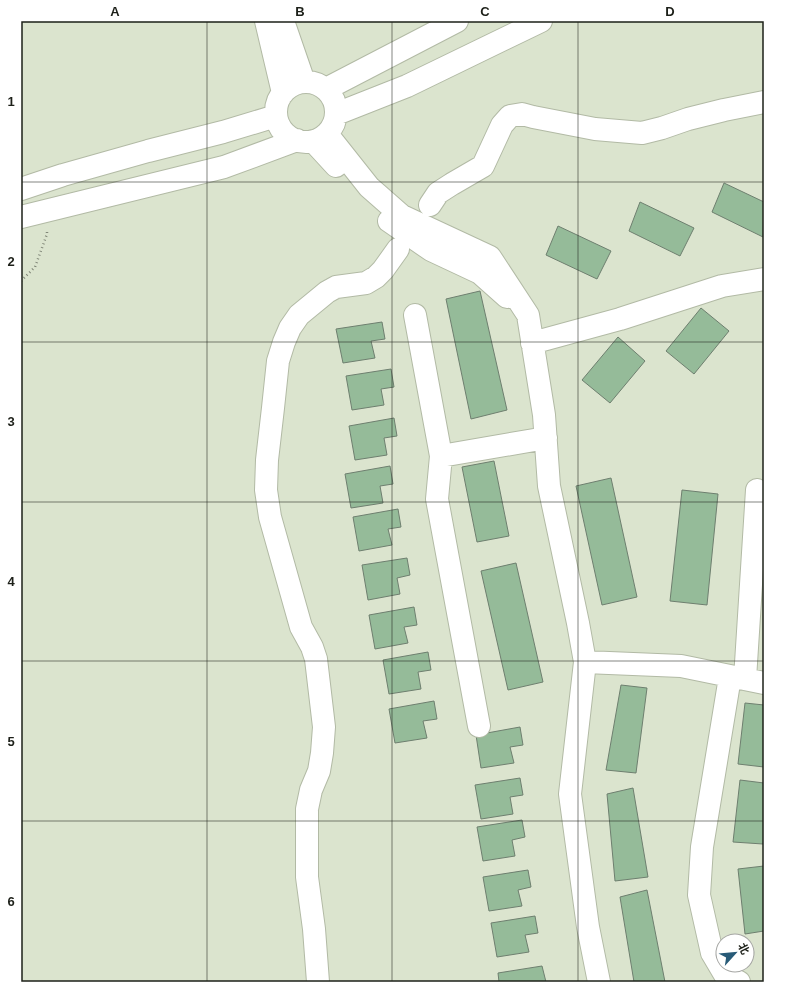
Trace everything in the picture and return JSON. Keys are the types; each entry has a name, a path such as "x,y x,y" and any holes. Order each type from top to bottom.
{"street":[{"path":"266,21 283,93"},
{"path":"283,21 304,82"},
{"path":"326,89 457,21"},
{"path":"336,114 407,86 541,21"},
{"path":"21,217 224,168 312,138 332,128 336,114 332,96 326,89 316,83 304,82 292,85 283,93 277,103 276,116 283,131 289,137 312,138 388,221 431,250 480,273 528,315 544,415 549,486 585,662 570,794 588,927 599,982"},
{"path":"430,205 438,193 483,166 502,125 510,116 522,114 595,129 642,133 688,119 764,102"},
{"path":"21,189 63,175 223,132 276,116"},
{"path":"318,982 314,929 307,877 307,809 311,790 319,771 324,727 316,660 312,647 301,627 270,517 266,490 266,460 278,361 290,328 300,315 327,292 336,287 366,283 376,277 398,249"},
{"path":"532,343 620,319 722,286 764,279"},
{"path":"416,315 441,456 436,499 479,726"},
{"path":"441,456 546,438"},
{"path":"739,982 725,975 712,953 699,895 702,847 746,680 757,490"},
{"path":"585,662 681,666 746,680"}],"path":[{"path":"21,281 35,267 47,234 43,212"}],"building":[{"path":"724,183 764,202 763,237 712,212"},
{"path":"640,202 694,228 680,256 629,231"},
{"path":"558,226 611,251 597,279 546,255"},
{"path":"480,291 507,410 471,419 446,299"},
{"path":"701,308 729,331 694,374 666,351"},
{"path":"382,322 385,339 371,341 375,358 343,363 336,329"},
{"path":"618,337 645,361 610,403 582,380"},
{"path":"391,369 394,387 381,389 384,405 352,410 346,376"},
{"path":"394,418 397,436 384,438 387,455 355,460 349,426"},
{"path":"494,461 509,536 477,542 462,467"},
{"path":"390,466 393,484 380,486 383,503 351,508 345,474"},
{"path":"611,478 637,597 602,605 576,486"},
{"path":"682,490 718,494 707,605 670,601"},
{"path":"398,509 401,527 388,529 392,545 359,551 353,517"},
{"path":"407,558 410,575 397,578 400,594 368,600 362,565"},
{"path":"516,563 543,682 508,690 481,571"},
{"path":"414,607 417,625 404,627 408,643 375,649 369,615"},
{"path":"428,652 431,670 418,672 421,689 389,694 383,660"},
{"path":"621,685 647,688 636,773 606,770"},
{"path":"434,701 437,719 423,721 427,738 395,743 389,709"},
{"path":"745,703 764,705 764,767 738,764"},
{"path":"520,727 523,745 510,747 514,763 481,768 476,735"},
{"path":"520,778 523,795 510,797 513,814 481,819 475,785"},
{"path":"740,780 764,783 763,844 733,842"},
{"path":"633,788 648,877 615,881 607,794"},
{"path":"522,820 525,837 512,840 515,856 483,861 477,827"},
{"path":"764,866 764,931 745,933 738,869"},
{"path":"528,870 531,887 518,890 522,906 489,911 483,877"},
{"path":"647,890 665,982 634,982 620,897"},
{"path":"535,916 538,933 525,935 529,952 497,957 491,923"},
{"path":"542,966 546,982 499,982 498,973"}]}
